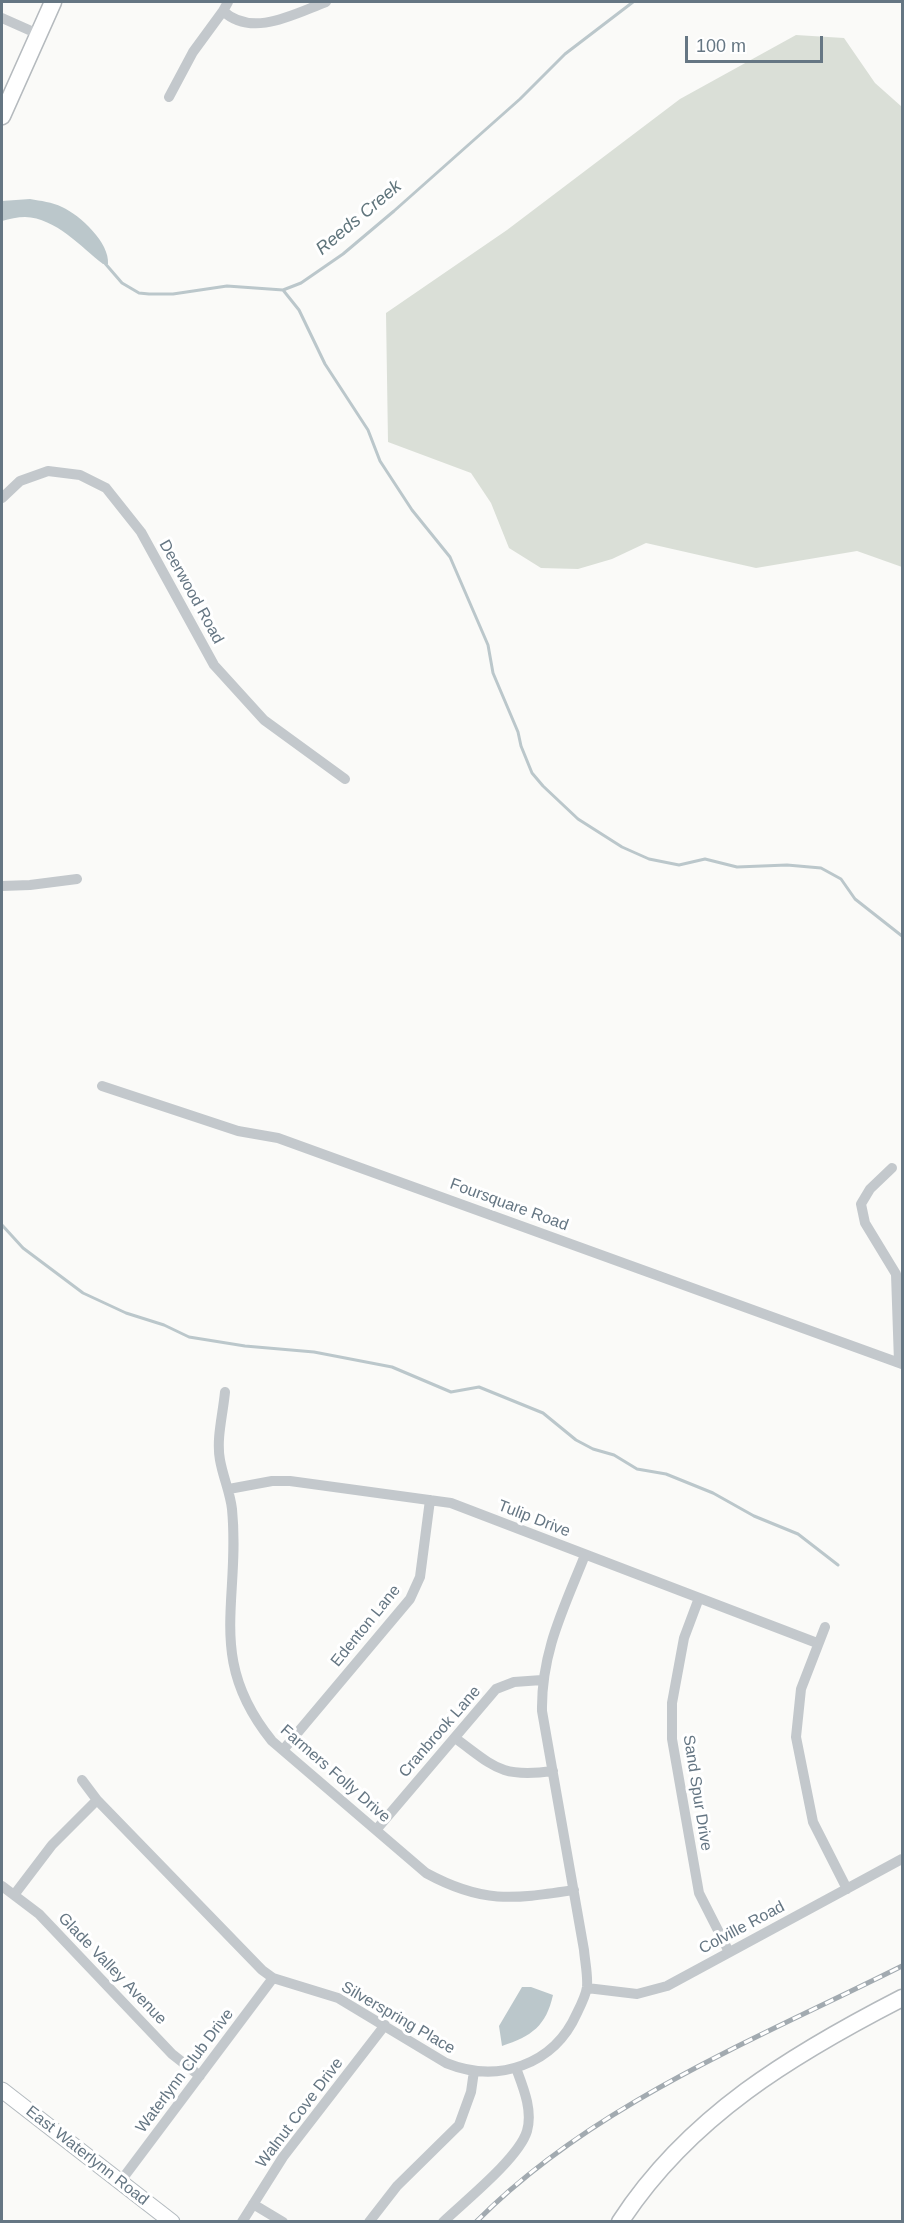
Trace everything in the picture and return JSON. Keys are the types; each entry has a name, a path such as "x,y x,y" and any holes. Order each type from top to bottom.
{"main road":[{"path":"2,116 53,2"},
{"path":"620,2222 661,2167 697,2129 757,2082 809,2048 903,1998"}],"street":[{"path":"226,6 233,21 257,24 276,21 326,2"},
{"path":"169,97 194,52 226,6"},
{"path":"2,18 38,34"},
{"name":"Deerwood Road","path":"2,498 20,481 48,471 80,475 106,488 141,532 214,665 264,720 345,779"},
{"path":"2,886 77,879"},
{"name":"Foursquare Road","path":"102,1086 238,1131 278,1138 901,1363"},
{"path":"892,1168 870,1189 861,1204 865,1223 896,1274 901,1363"},
{"name":"Farmers Folly Drive","path":"225,1392 219,1446 232,1510 230,1652 241,1692 250,1711 272,1741 426,1873 451,1886 494,1898 518,1898 574,1890"},
{"name":"Tulip Drive","path":"229,1489 272,1480 290,1481 451,1503 817,1643"},
{"name":"Edenton Lane","path":"283,1750 410,1599 420,1577 430,1500"},
{"name":"Silverspring Place","path":"81,1780 97,1800 262,1970 273,1978 338,1998 446,2063 474,2071 494,2072 516,2068 547,2053 563,2038 572,2024 587,1988 584,1950 542,1711 542,1680 547,1653 585,1555"},
{"name":"Sand Spur Drive","path":"699,1598 684,1638 672,1703 672,1739 699,1893 729,1952"},
{"path":"825,1627 801,1689 796,1737 813,1822 847,1889"},
{"name":"Cranbrook Lane","path":"376,1830 496,1689 514,1682 542,1680"},
{"path":"455,1738 496,1768 510,1773 553,1771"},
{"path":"14,1895 52,1845 97,1800"},
{"name":"Colville Road","path":"587,1988 637,1994 667,1986 903,1859"},
{"name":"Glade Valley Avenue","path":"2,1886 39,1914 172,2054 200,2076"},
{"name":"Waterlynn Club Drive","path":"120,2182 273,1978"},
{"name":"Walnut Cove Drive","path":"242,2222 283,2157 385,2025"},
{"path":"443,2222 518,2150 527,2130 528,2114 526,2094 516,2068"},
{"path":"369,2222 397,2186 459,2125 471,2092 474,2071"},
{"name":"East Waterlynn Road","path":"2,2090 172,2222"},
{"path":"254,2204 283,2222"}],"shaded area":[{"path":"796,35 844,38 875,83 902,107 902,567 857,551 756,568 646,543 612,559 578,569 541,568 509,548 491,503 471,473 388,442 386,313 507,230 680,99"},
{"path":"30,199 58,205 77,216 99,239 104,247 108,264 103,264 67,234 47,222 25,217 2,221 2,201"},
{"path":"522,1987 531,1987 553,1995 550,2006 542,2022 529,2034 502,2046 499,2026"}],"waterway":[{"name":"Reeds Creek","path":"103,261 122,283 139,293 173,294 227,286 283,290 301,283 343,254 394,211 520,99 565,54 633,2"},
{"path":"283,290 299,310 325,364 368,430 380,461 412,510 450,557 488,645 493,673 518,732 521,746 532,773 543,786 578,819 622,847 649,859 679,865 705,859 737,867 787,865 821,868 841,879 855,899 902,936"},
{"path":"2,1225 23,1248 83,1293 126,1313 164,1325 189,1337 245,1346 314,1352 392,1367 451,1392 479,1387 543,1413 576,1440 593,1449 614,1455 637,1469 666,1474 713,1493 754,1516 798,1534 838,1565"}],"railway":[{"path":"476,2222 522,2180 571,2142 624,2108 734,2048 902,1966"}]}
